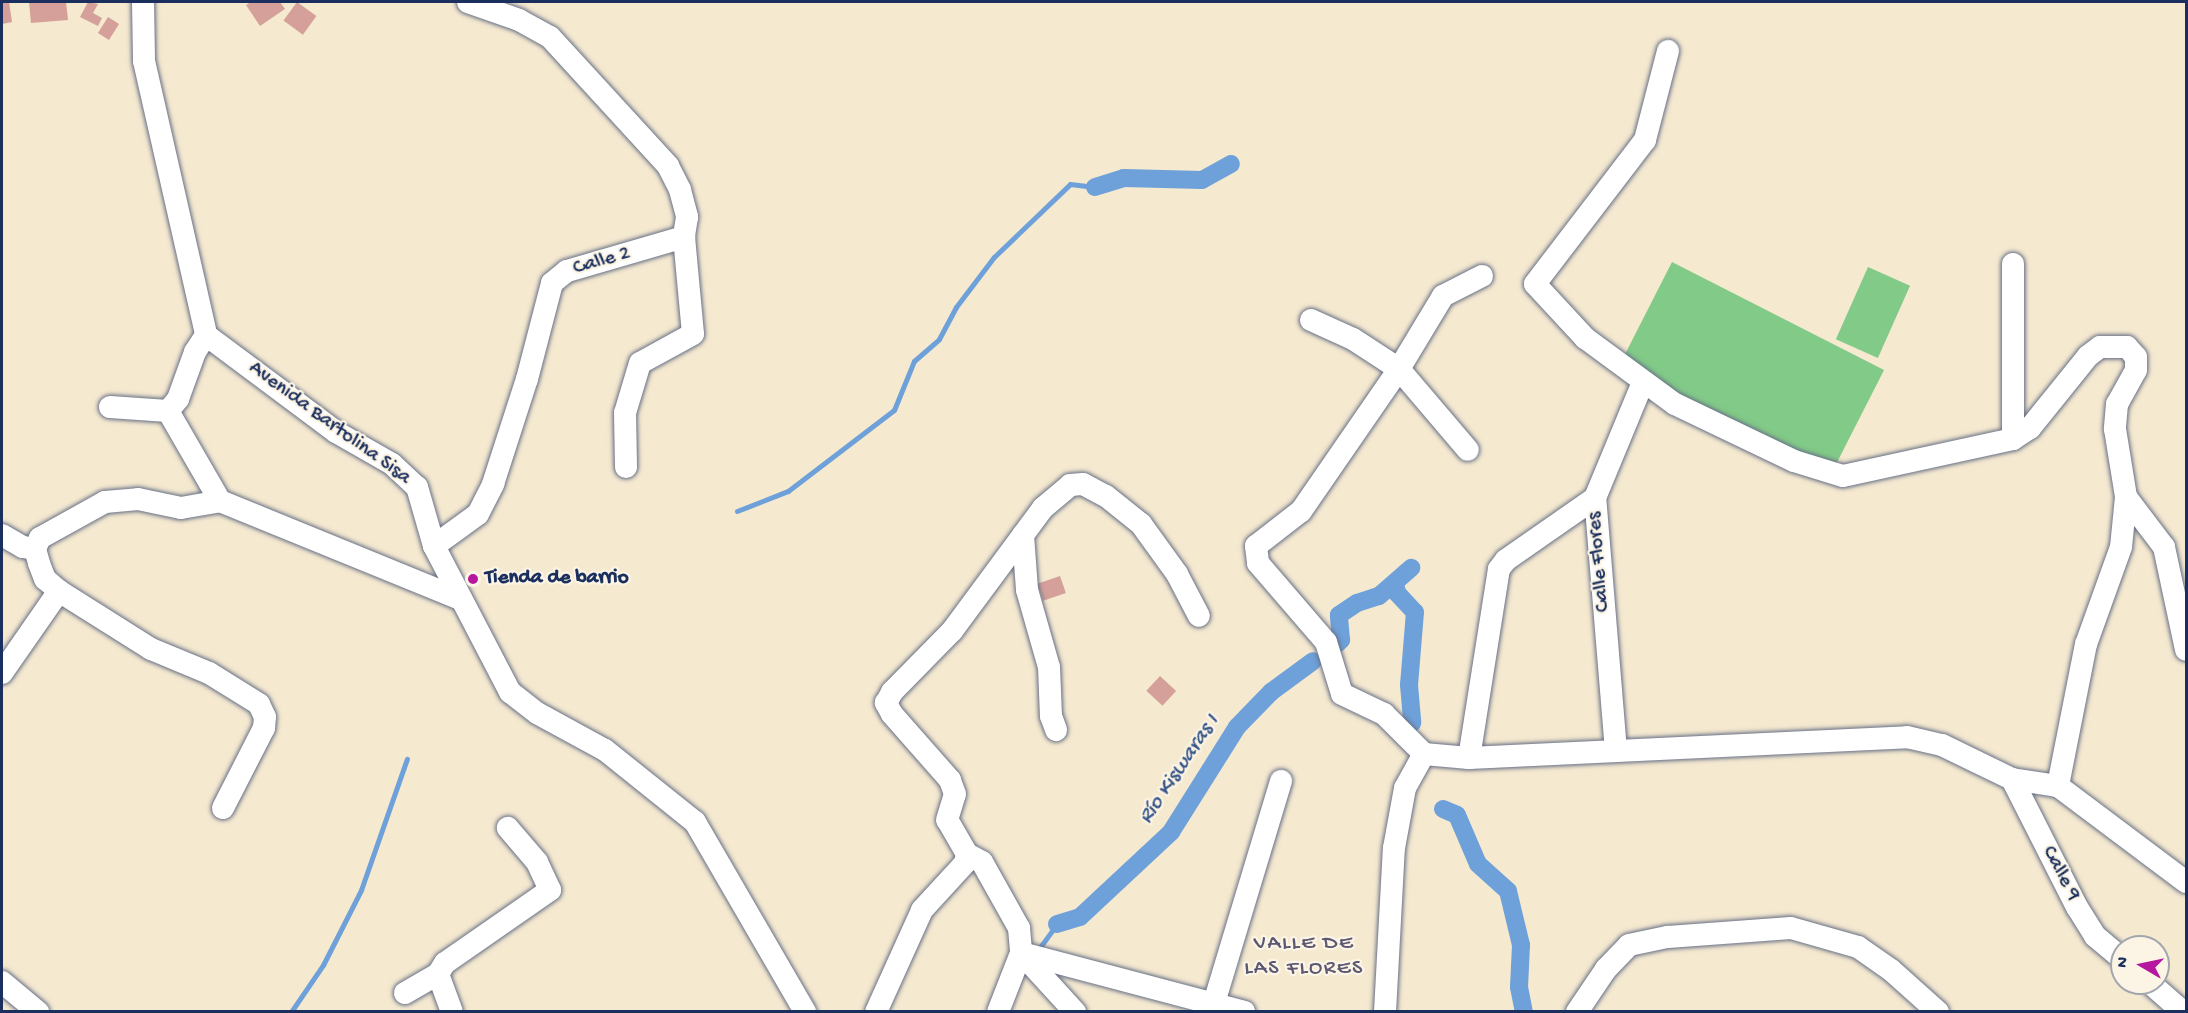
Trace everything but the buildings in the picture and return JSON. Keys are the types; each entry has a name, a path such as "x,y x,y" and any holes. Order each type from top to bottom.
{"street":[{"path":"143,2 144,61 206,335 195,352 178,399 168,411"},
{"path":"468,2 519,20 550,37 568,54 668,166 687,217 684,237 693,334 687,341 652,354 640,363 625,413 626,467"},
{"path":"1668,51 1645,140 1535,284 1585,338 1643,382 1729,433 1817,470 1843,476 2013,438 2037,421 2088,356 2100,347 2127,347 2136,357 2136,370 2117,404 2115,429 2126,497 2121,547 2086,644 2058,786"},
{"name":"Calle 2","path":"434,546 478,514 493,484 527,380 552,283 567,271 684,237"},
{"path":"2013,264 2013,438"},
{"path":"1482,276 1443,296 1398,369 1301,511 1256,546 1255,554 1258,563 1326,642 1342,694 1384,714 1425,754 1469,758 1907,737 1941,745 2012,779 2058,786 2187,882"},
{"path":"1311,320 1353,339 1398,369 1468,450"},
{"name":"Avenida Bartolina Sisa","path":"206,335 336,432 400,472 417,487 434,546 510,692 537,713 605,750 705,833 805,1011"},
{"name":"Calle Flores","path":"1616,751 1595,498 1643,382"},
{"path":"110,407 168,411"},
{"path":"168,411 220,501"},
{"path":"1076,1011 1021,953 1012,911 981,862 967,854 947,820 955,794 950,780 886,703 892,692 952,631 1023,535 1057,495 1070,485 1083,484 1106,496 1141,524 1177,574 1199,616"},
{"path":"2126,497 2164,547 2187,650"},
{"path":"1469,758 1499,570 1506,560 1595,498"},
{"path":"223,807 264,728 265,717 259,704 209,673 151,649 58,591 45,579 35,549 40,538 54,527 105,502 138,499 181,508 220,501 462,600"},
{"path":"2,535 23,548 35,549"},
{"path":"1023,535 1027,590 1049,667 1051,716 1056,730"},
{"path":"2,673 58,591"},
{"path":"1384,1011 1394,848 1405,788 1425,754"},
{"name":"Calle 9","path":"2012,779 2077,907 2095,936 2110,949"},
{"path":"1214,1003 1281,781"},
{"path":"405,993 438,974 445,963 550,890 537,861 508,828"},
{"path":"876,1011 922,910 965,863 967,854"},
{"path":"1577,1011 1606,969 1629,945 1668,936 1791,928 1858,946 1891,970 1938,1011"},
{"path":"1021,953 1244,1011"},
{"path":"998,1011 1021,953"},
{"path":"438,974 452,1011"},
{"path":"2,982 38,1011"},
{"path":"2164,995 2183,1011"}],"green space":[{"path":"1672,262 1884,370 1832,473 1620,364"},
{"path":"1868,267 1910,286 1878,358 1836,339"}],"waterway":[{"path":"1095,187 1124,178 1202,180 1231,164"},
{"path":"737,511 788,491 894,410 914,361 939,339 956,307 994,257 1070,184 1095,187"},
{"path":"1337,644 1341,640 1339,615 1357,603 1379,596 1411,568"},
{"path":"1395,583 1397,593 1415,612 1409,685 1412,723"},
{"name":"Río Kiswaras I","path":"1057,924 1080,917 1171,832 1237,727 1271,692 1313,661"},
{"path":"291,1012 323,965 361,890 407,759"},
{"path":"1443,809 1457,815 1478,864 1508,891 1521,945 1519,987 1524,1012"},
{"name":"Río Kiswaras I","path":"1038,950 1057,924"}],"place":[{"name":"Tienda de barrio","path":"473,579"}],"district":[{"name":"VALLE DE LAS FLORES","path":"1304,956"}]}
